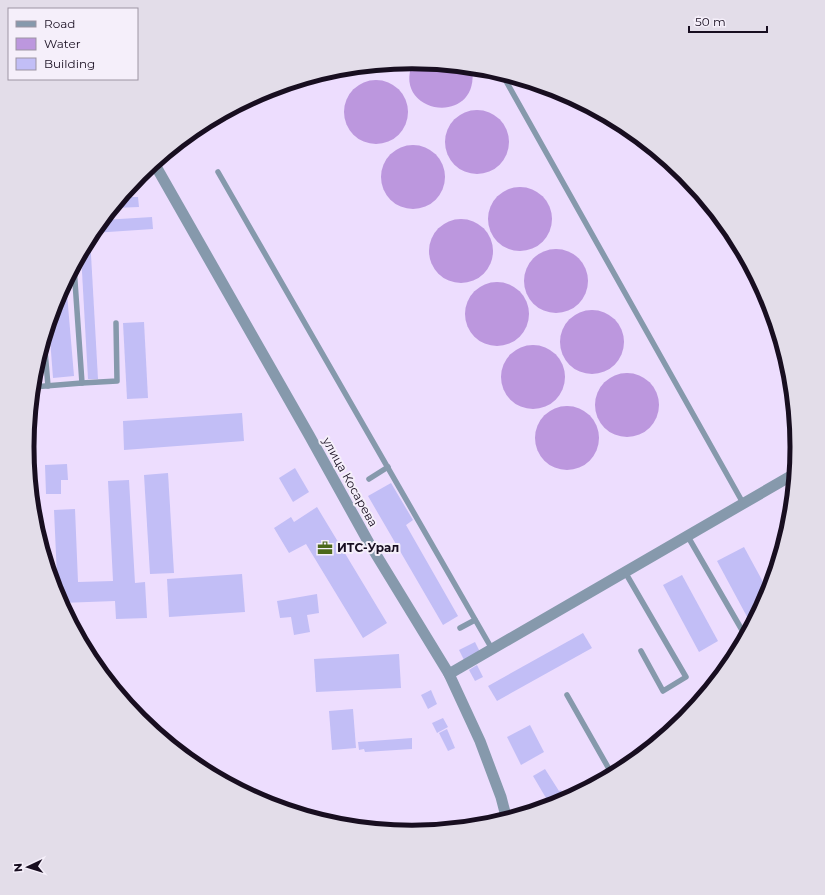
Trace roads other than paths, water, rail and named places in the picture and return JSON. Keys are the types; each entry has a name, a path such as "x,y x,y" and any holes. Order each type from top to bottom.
{"street":[{"name":"улица Косарева","path":"157,169 369,543 449,674 480,741 501,797 505,814"},
{"path":"449,674 790,476"}],"lane":[{"path":"506,81 743,503"},
{"path":"218,172 492,649"},
{"path":"75,277 82,383"},
{"path":"39,387 117,381 116,323"},
{"path":"45,356 48,386"},
{"path":"369,479 388,467"},
{"path":"687,535 743,632"},
{"path":"625,572 686,677 663,691 641,651"},
{"path":"460,628 475,620"},
{"path":"567,696 609,771"}],"water":[{"path":"411,69 472,74 471,87 463,100 451,106 437,107 424,103 414,94 409,80"},
{"path":"376,80 394,86 402,94 408,112 402,130 394,138 376,144 358,138 350,130 344,112 350,94 358,86"},
{"path":"477,110 495,116 503,124 509,142 503,160 495,168 477,174 459,168 451,160 445,142 451,124 459,116"},
{"path":"413,145 431,151 439,159 445,177 439,195 431,203 413,209 395,203 387,195 381,177 387,159 395,151"},
{"path":"520,187 538,193 546,201 552,219 546,237 538,245 520,251 502,245 494,237 488,219 494,201 502,193"},
{"path":"461,219 479,225 487,233 493,251 487,269 479,277 461,283 443,277 435,269 429,251 435,233 443,225"},
{"path":"556,249 574,255 582,263 588,281 582,299 574,307 556,313 538,307 530,299 524,281 530,263 538,255"},
{"path":"497,282 515,288 523,296 529,314 523,332 515,340 497,346 479,340 471,332 465,314 471,296 479,288"},
{"path":"592,310 610,316 618,324 624,342 618,360 610,368 592,374 574,368 566,360 560,342 566,324 574,316"},
{"path":"533,345 551,351 559,359 565,377 559,395 551,403 533,409 515,403 507,395 501,377 507,359 515,351"},
{"path":"627,373 645,379 653,387 659,405 653,423 645,431 627,437 609,431 601,423 595,405 601,387 609,379"},
{"path":"567,406 585,412 593,420 599,438 593,456 585,464 567,470 549,464 541,456 535,438 541,420 549,412"}],"place":[{"name":"ИТС-Урал","path":"325,548"}]}
